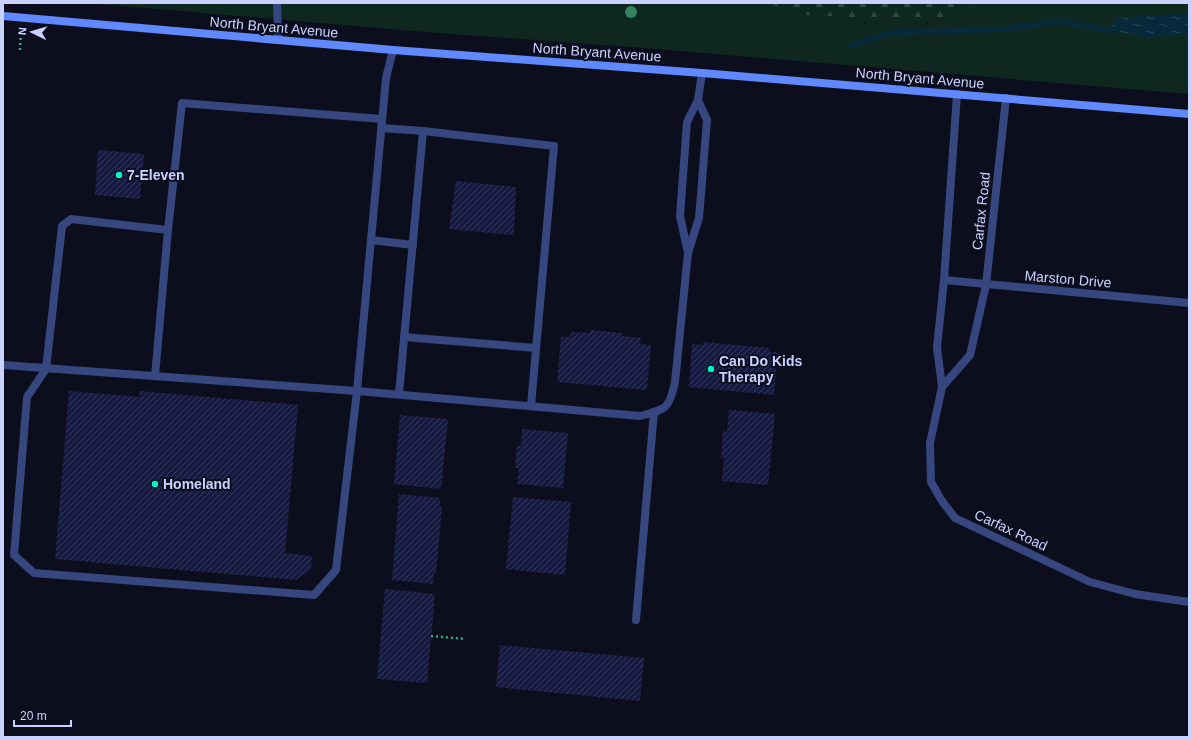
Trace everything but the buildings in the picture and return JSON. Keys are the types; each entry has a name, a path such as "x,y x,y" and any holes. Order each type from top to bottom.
{"main road":[{"name":"North Bryant Avenue","path":"3,16 393,50 702,73 1189,114"}],"street":[{"path":"277,3 278,40"},
{"path":"168,230 71,219 62,226 46,368 27,397 14,556 34,573 314,595 336,570 357,391 386,78 393,50"},
{"path":"688,253 680,216 687,122 698,100 702,73"},
{"name":"Carfax Road","path":"957,94 944,280 937,347 942,387 930,442 931,482 942,501 955,518 1090,582 1135,594 1189,602"},
{"name":"Carfax Road","path":"942,387 970,355 986,285 1006,98"},
{"path":"3,365 398,394 640,416 663,410 672,400 688,253 699,218 707,120 698,100"},
{"path":"156,376 168,230 182,103 382,119"},
{"path":"381,128 423,131 554,146 531,406"},
{"path":"398,394 423,131"},
{"path":"371,240 413,245"},
{"name":"Marston Drive","path":"944,280 1189,303"},
{"path":"404,337 536,348"},
{"path":"636,620 654,412"}],"path":[{"path":"431,636 466,639"}],"green space":[{"path":"87,3 1189,3 1189,94 644,48 424,32"},
{"path":"771,3 956,3 972,6 937,22 790,14"}],"water":[{"path":"1189,14 1189,33 1149,38 1109,30 1116,18"}],"waterway":[{"path":"850,46 889,33 1006,29 1058,21 1116,30"}],"place":[{"name":"7-Eleven","path":"119,175"},
{"name":"Can Do Kids Therapy","path":"711,369"},
{"name":"Homeland","path":"155,484"}]}
